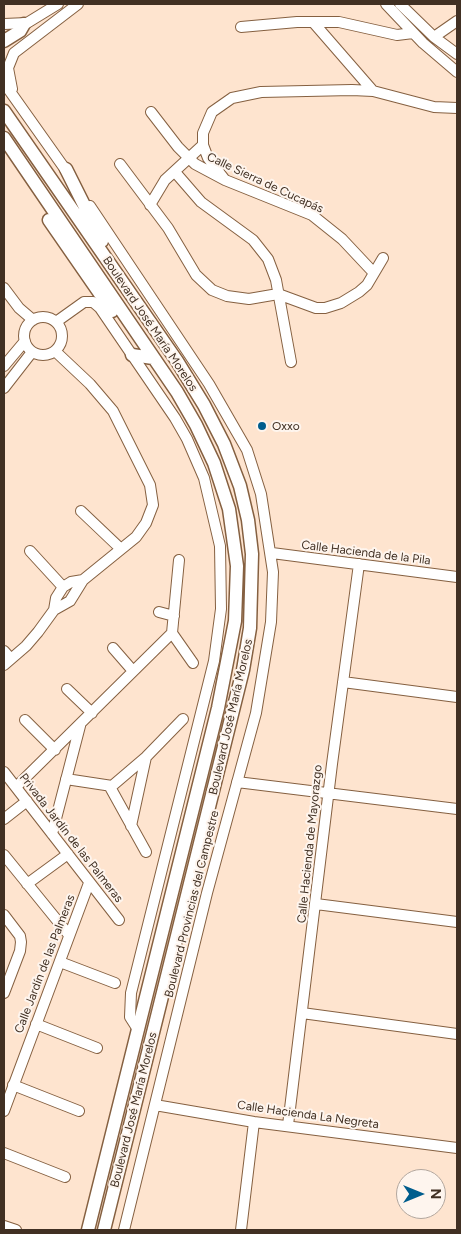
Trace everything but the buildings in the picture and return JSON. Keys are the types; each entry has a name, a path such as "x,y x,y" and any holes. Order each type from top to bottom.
{"main road":[{"path":"4,41 20,32 24,24"},
{"name":"Boulevard José María Morelos","path":"4,111 177,361 204,405 232,462 248,520 252,554 252,601 243,670 230,729 104,1230"},
{"name":"Boulevard José María Morelos","path":"4,138 153,358 196,425 222,486 234,534 237,595 231,650 88,1230"},
{"path":"4,151 107,305 116,315 128,321"},
{"path":"66,169 125,288"},
{"path":"132,355 153,358"}],"street":[{"path":"4,24 24,24 41,16 58,4"},
{"path":"15,98 8,78 11,59 20,47 78,4"},
{"path":"386,4 413,32 457,72"},
{"path":"400,4 434,37 457,54"},
{"path":"41,16 48,27"},
{"path":"434,37 457,21"},
{"path":"241,27 313,22 350,23 397,35 413,32"},
{"path":"313,22 372,92"},
{"name":"Boulevard Provincias del Campestre","path":"4,83 66,169 209,384 238,433 247,450 258,482 272,553 273,597 267,653 256,713 207,893 124,1230"},
{"path":"225,180 216,171 203,145 208,118 217,107 232,98 261,92 339,89 372,92 434,107 457,108"},
{"name":"Calle Sierra de Cucapás","path":"151,112 190,159 225,180 312,216 342,239 373,272"},
{"path":"150,205 165,180 203,145"},
{"path":"120,164 171,233 196,275 212,290 238,298 256,298 278,294 316,308 325,308 341,303 359,292 367,285 383,258"},
{"path":"175,172 201,202 253,240 273,270 291,362"},
{"path":"4,288 19,308 33,320"},
{"path":"56,322 79,305 93,302 100,308 175,418 204,478 217,530 222,578 221,610 214,661 132,993 130,1017 138,1028"},
{"path":"17,369 6,363 25,341 26,329 33,320 45,317 56,322 62,333 59,346 55,351 43,355 32,352 25,341"},
{"path":"6,658 32,639 54,610 70,601 83,580 136,537 146,523 153,505 152,490 107,403 55,351"},
{"path":"4,388 32,352"},
{"path":"81,511 121,550"},
{"path":"30,551 63,587"},
{"name":"Calle Hacienda de la Pila","path":"272,553 457,577"},
{"path":"16,788 172,633 179,560"},
{"name":"Calle Hacienda de Mayorazgo","path":"288,1126 359,564"},
{"path":"54,610 56,598 63,587 71,582 83,580"},
{"path":"159,612 174,616"},
{"path":"172,633 193,663"},
{"path":"113,648 133,671"},
{"path":"343,682 457,697"},
{"path":"67,689 92,713"},
{"path":"25,720 55,750"},
{"path":"110,787 146,757 183,720"},
{"path":"52,834 80,724"},
{"path":"131,826 146,757"},
{"name":"Privada Jardín de las Palmeras","path":"4,772 119,920"},
{"path":"66,778 110,787"},
{"path":"237,782 457,809"},
{"path":"110,787 146,852"},
{"path":"4,819 27,801"},
{"path":"27,884 68,854"},
{"path":"4,855 69,936"},
{"name":"Calle Jardín de las Palmeras","path":"4,1111 89,883"},
{"path":"316,904 457,922"},
{"path":"4,915 20,936 21,946 4,993"},
{"path":"60,962 115,983"},
{"path":"302,1013 457,1034"},
{"path":"36,1024 97,1048"},
{"path":"14,1085 79,1111"},
{"name":"Calle Hacienda La Negreta","path":"155,1105 254,1122 457,1148"},
{"path":"241,1230 254,1122"},
{"path":"4,1153 65,1177"},
{"path":"4,1226 16,1230"}],"place":[{"name":"Oxxo","path":"262,426"}]}
